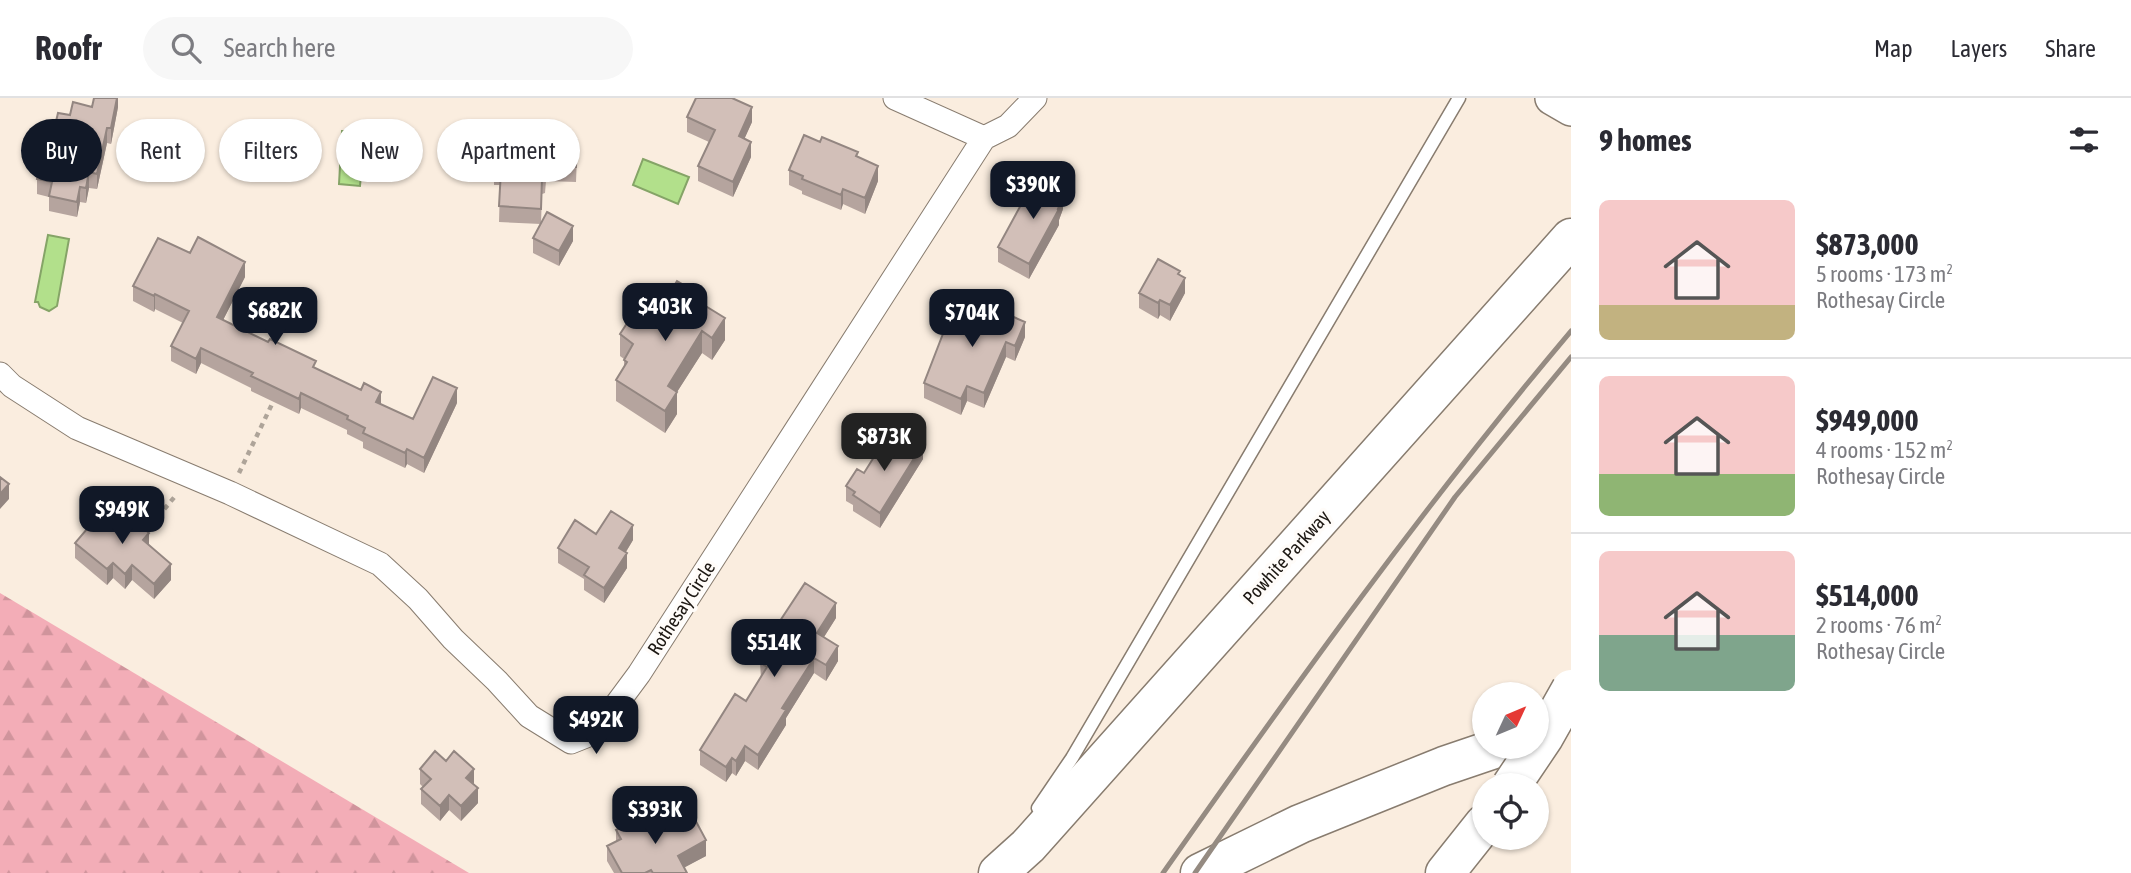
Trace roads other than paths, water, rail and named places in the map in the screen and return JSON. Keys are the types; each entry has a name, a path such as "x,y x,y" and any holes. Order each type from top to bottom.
{"highway":[{"name":"Powhite Parkway","path":"998,873 1028,846 1571,237"},
{"path":"1520,773 1571,689"},
{"path":"1549,731 1571,723"},
{"path":"1200,873 1300,824 1472,756"},
{"path":"1445,873 1472,839"}],"street":[{"path":"895,98 984,138 1008,126 1035,98"},
{"path":"1552,98 1571,109"},
{"name":"Rothesay Circle","path":"0,374 12,386 77,428 230,493 380,564 418,599 453,639 529,716 571,742 596,732 639,674 984,138"}],"lane":[{"path":"1032,818 1072,758 1459,98"},
{"path":"991,873 1015,840"}],"railway":[{"path":"1163,873 1412,530 1571,331"},
{"path":"1195,873 1455,497 1571,357"}]}
